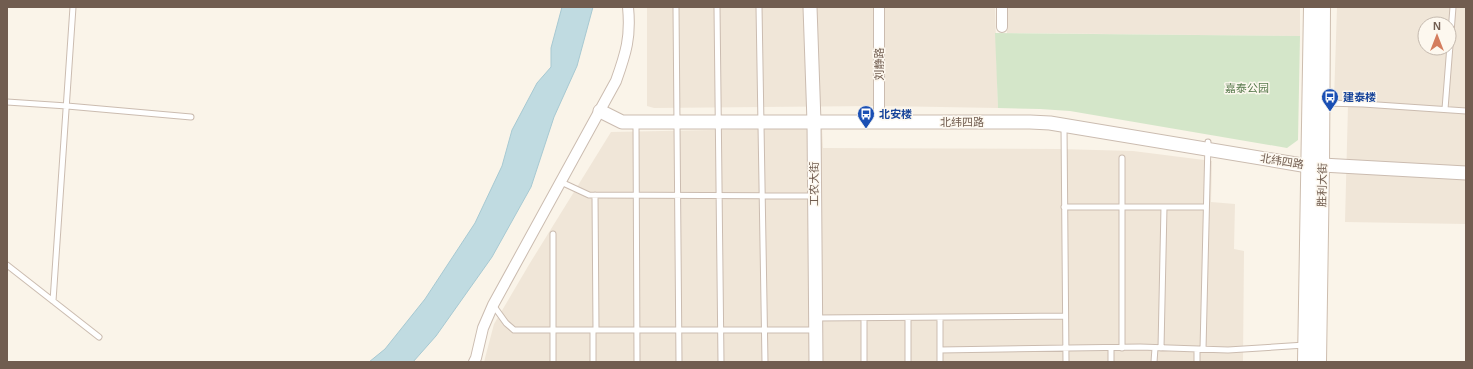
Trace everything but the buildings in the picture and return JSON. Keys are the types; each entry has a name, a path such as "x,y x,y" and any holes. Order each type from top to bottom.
{"main road":[{"name":"胜利大街","path":"1311,7 1308,162 1312,345 1318,362"},
{"name":"胜利大街","path":"1312,345 1322,165 1323,7"},
{"path":"1305,362 1312,345"}],"street":[{"path":"474,362 483,328 493,305 616,81 626,52 630,28 628,7"},
{"name":"工农大街","path":"810,7 816,119"},
{"name":"工农大街","path":"816,7 814,196 816,362"},
{"name":"刘静路","path":"879,7 879,119"},
{"path":"1002,7 1002,27"},
{"name":"北纬四路","path":"600,111 622,122 761,122 816,119 1028,116 1322,165 1466,173"}],"lane":[{"path":"53,301 73,7"},
{"path":"676,7 679,362"},
{"path":"717,7 721,362"},
{"path":"759,7 765,362"},
{"path":"1445,109 1453,7"},
{"path":"7,102 191,117"},
{"path":"1322,103 1363,104 1466,111"},
{"path":"636,122 637,362"},
{"path":"1064,122 1066,362"},
{"path":"1197,362 1200,349 1208,146"},
{"path":"1122,158 1122,348"},
{"path":"561,182 588,195 814,196"},
{"path":"593,362 595,195"},
{"path":"1064,207 1206,207"},
{"path":"1161,348 1164,207"},
{"path":"553,234 553,362"},
{"path":"7,265 99,337"},
{"path":"493,305 506,323 514,330 764,330 864,318 1065,316"},
{"path":"864,318 864,362"},
{"path":"908,318 908,362"},
{"path":"940,318 940,362"},
{"path":"940,350 1161,348 1228,350 1312,345"},
{"path":"1111,348 1111,362"},
{"path":"1154,362 1155,348"}],"shaded area":[{"path":"647,7 875,7 876,106 654,108 647,106"},
{"path":"883,7 995,7 998,108 884,106"},
{"path":"1007,7 1300,7 1300,36 1007,33"},
{"name":"建泰楼","path":"1337,7 1466,7 1466,108 1334,100"},
{"path":"1348,105 1466,114 1466,224 1345,222"},
{"path":"822,128 823,148 1059,149 1133,151 1212,161 1211,202 1235,204 1234,249 1244,251 1243,362 484,362 494,324 611,132"}],"green space":[{"name":"嘉泰公园","path":"995,33 1300,36 1298,140 1287,148 1070,111 998,108"}],"water":[{"path":"562,7 593,7 577,66 554,117 531,187 492,257 436,336 413,362 369,362 385,349 425,299 475,223 502,166 512,130 537,83 551,67 551,48"}],"place":[{"name":"建泰楼","path":"1330,112"},
{"name":"北安楼","path":"866,129"}]}
